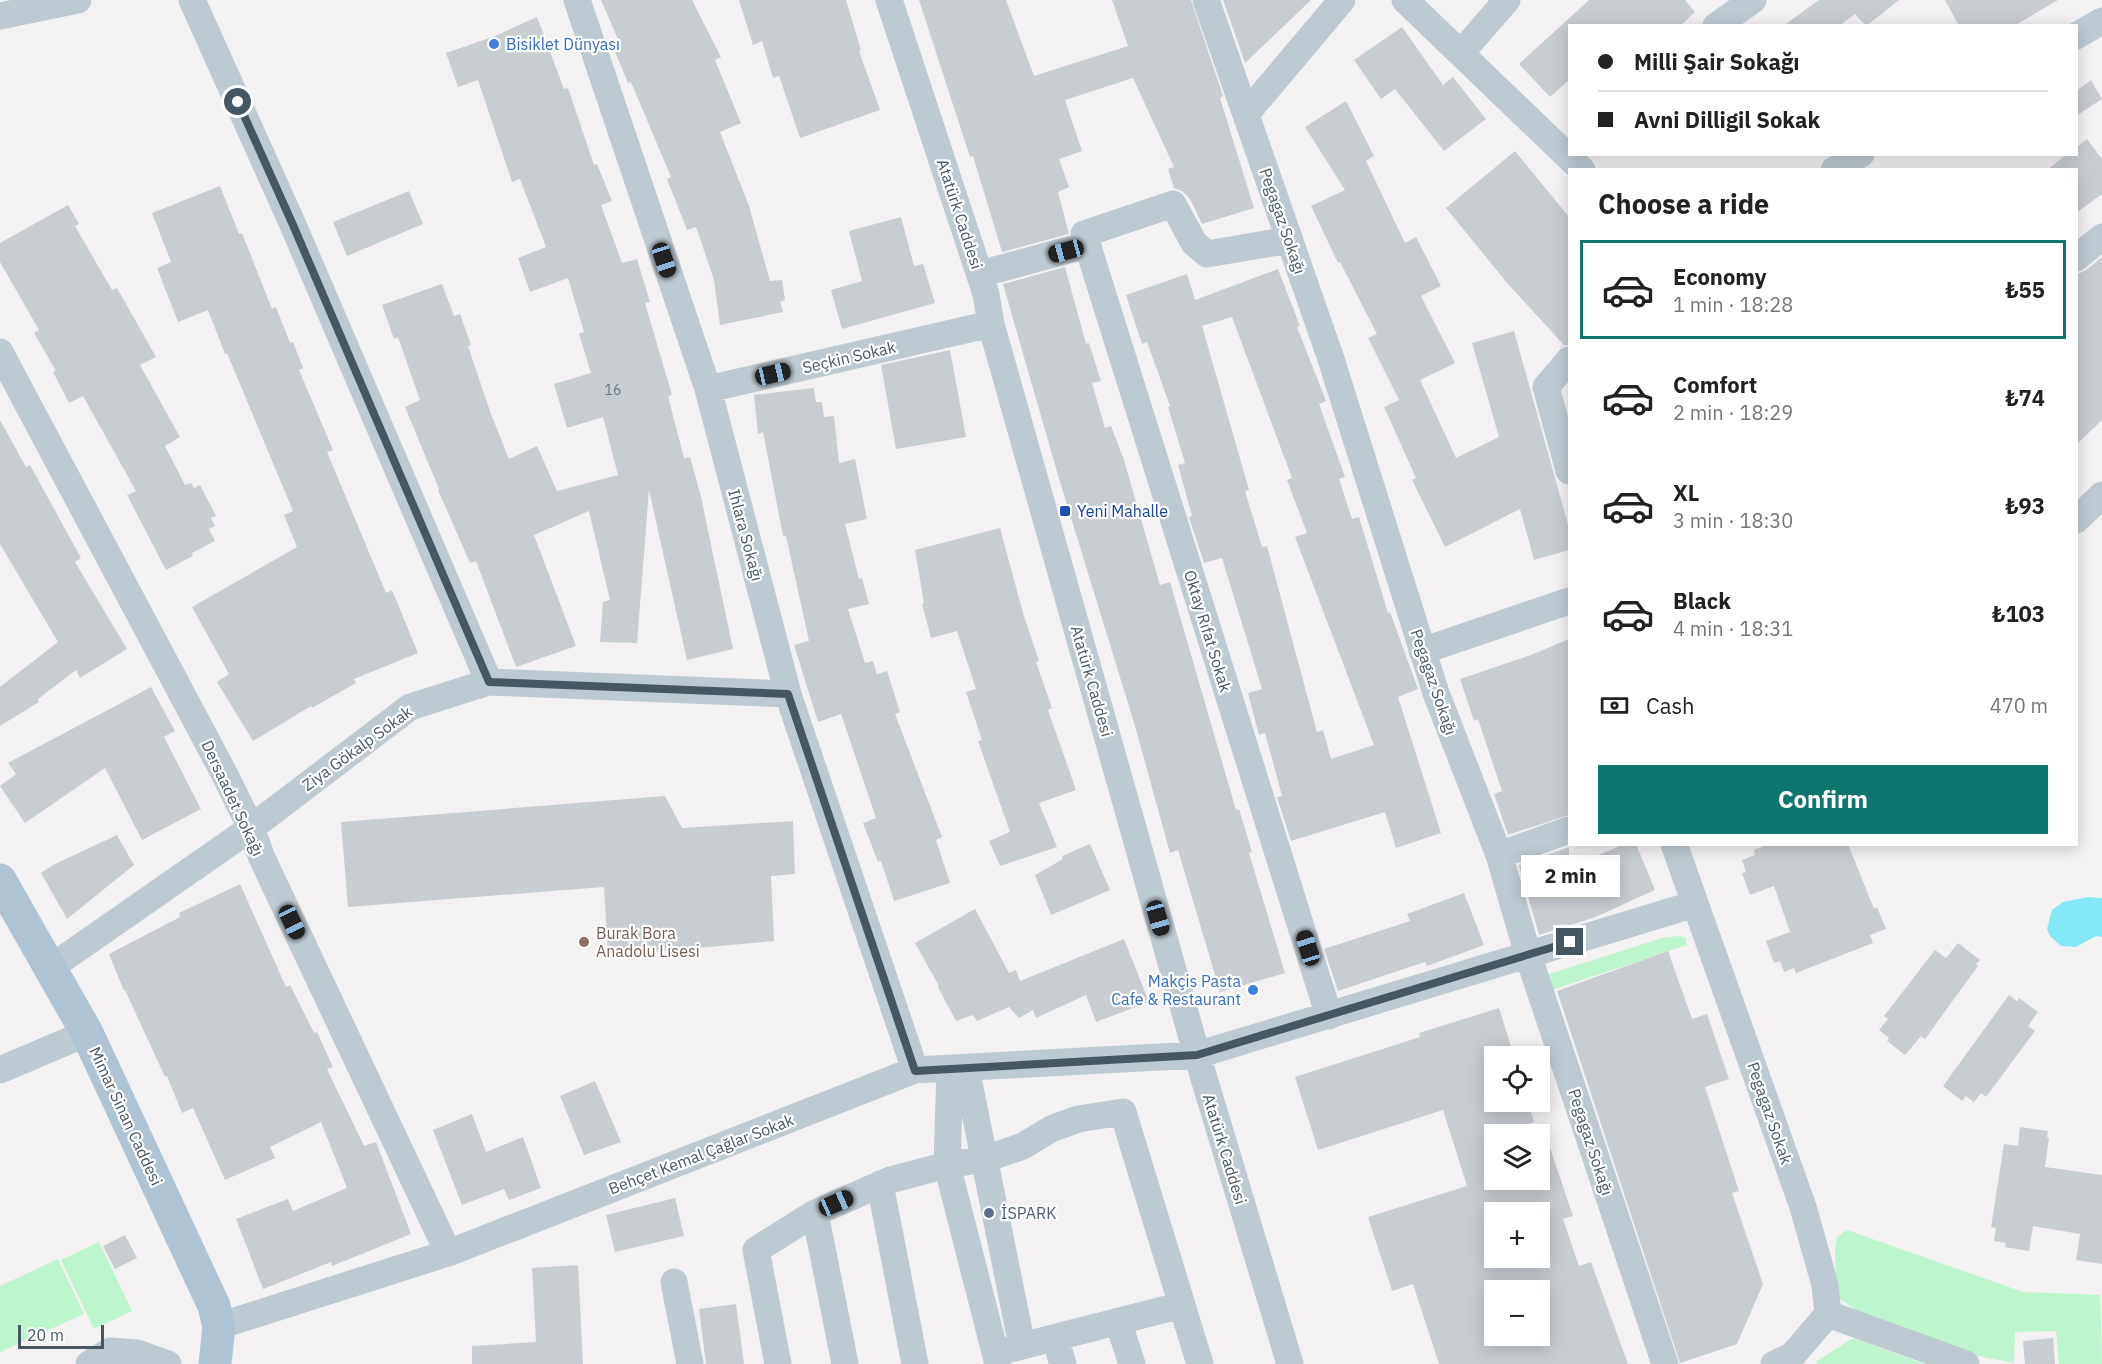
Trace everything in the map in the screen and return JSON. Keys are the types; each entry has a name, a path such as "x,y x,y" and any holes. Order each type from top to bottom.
{"main road":[{"name":"Mimar Sinan Caddesi","path":"0,880 87,1033 214,1306 219,1326 215,1364"}],"street":[{"path":"0,16 78,0"},
{"path":"192,0 293,225 489,682"},
{"name":"Ihlara Sokağı","path":"577,0 708,389 788,694 915,1071"},
{"name":"Atatürk Caddesi","path":"889,0 986,294 991,324 1197,1055 1290,1364"},
{"name":"Pegagaz Sokağı","path":"1206,0 1331,358 1436,693 1499,855 1528,955 1665,1364"},
{"path":"1246,114 1342,0"},
{"path":"1405,0 1461,53 1560,135 1568,148"},
{"path":"1461,53 1507,0"},
{"path":"1719,24 1753,0"},
{"path":"2078,35 2102,21"},
{"path":"1837,168 1858,156"},
{"path":"980,274 1087,245 1084,234 1173,204 1194,243 1207,254 1290,240"},
{"path":"2078,256 2102,237"},
{"name":"Oktay Rıfat Sokak","path":"1087,245 1329,1016"},
{"name":"Seçkin Sokak","path":"708,389 991,324"},
{"name":"Dersaadet Sokağı","path":"0,352 225,775 251,828 272,879 446,1246 451,1252"},
{"path":"1568,361 1546,387 1568,467"},
{"path":"2078,518 2102,495"},
{"path":"1422,651 1568,601"},
{"name":"Ziya Gökalp Sokak","path":"50,968 251,828 410,707 489,682 788,694"},
{"path":"1499,855 1568,830"},
{"name":"Pegagaz Sokak","path":"1675,846 1803,1207 1826,1285 1828,1314"},
{"name":"Behçet Kemal Çağlar Sokak","path":"219,1326 451,1252 915,1071 1197,1055 1695,904"},
{"path":"0,1070 87,1033"},
{"path":"958,1068 985,1159 1022,1346"},
{"path":"958,1068 947,1165 997,1358 1022,1346 1182,1305"},
{"path":"778,1364 756,1250 815,1213 880,1184 947,1165 985,1159 1023,1146 1051,1129 1078,1119 1123,1112 1200,1364"},
{"path":"880,1184 915,1364"},
{"path":"815,1213 845,1364"},
{"path":"674,1282 690,1364"},
{"path":"1774,1364 1791,1356 1828,1314 1966,1364"},
{"path":"1118,1321 1132,1364"},
{"path":"1055,1338 1063,1364"},
{"path":"89,1364 110,1351 137,1353 168,1364"}],"green space":[{"path":"1685,937 1687,945 1546,992 1546,975 1662,938"},
{"path":"1847,1230 2023,1292 2100,1295 2102,1364 2059,1364 2056,1331 2015,1332 2014,1363 1968,1354 1860,1313 1840,1299 1836,1284 1837,1237"},
{"path":"99,1242 132,1311 94,1329 61,1260"},
{"path":"58,1259 84,1314 0,1352 0,1286"},
{"path":"1851,1339 1857,1339 1924,1364 1817,1364 1816,1362"}],"water":[{"path":"2088,897 2102,898 2102,937 2096,936 2076,947 2061,946 2050,936 2047,929 2052,910 2063,902"}],"building":[{"path":"601,0 692,0 721,57 715,60 741,123 720,132 749,206 770,281 782,280 785,300 780,302 783,312 720,325 714,280 696,227 687,230 667,179 671,177 631,82 628,83 613,47 620,44"},
{"path":"739,0 846,0 861,50 859,51 880,110 800,138 779,76 773,78 762,41 753,45"},
{"path":"919,0 1006,0 1034,76 1128,46 1112,0 1191,0 1223,96 1220,98 1254,208 1202,224 1190,199 1182,191 1174,188 1168,169 1174,167 1133,78 1065,100 1082,151 1059,159 1069,187 1058,192 1069,234 1002,252 973,156 970,157"},
{"path":"1223,0 1311,0 1245,63"},
{"path":"1589,0 1685,0 1695,12 1682,24 1568,24 1568,81 1550,97 1519,64"},
{"path":"1819,0 1899,0 1869,24 1864,24 1855,14 1842,24 1786,24"},
{"path":"1945,0 2058,0 2017,24 1958,24"},
{"path":"537,17 564,89 568,88 594,165 597,164 612,201 601,205 622,263 637,259 650,302 645,303 672,395 668,396 684,458 690,457 701,497 733,649 687,660 649,490 637,643 600,642 603,602 610,600 589,511 534,535 576,646 516,667 476,561 470,563 405,407 420,400 398,337 394,339 382,305 442,284 454,316 460,314 471,345 468,346 509,459 537,446 557,491 618,475 603,417 567,428 554,384 591,373 579,334 584,332 568,278 530,292 518,258 546,247 520,179 512,182 478,80 458,87 446,53 495,36"},
{"path":"1402,27 1443,85 1453,77 1486,119 1444,151 1395,89 1381,99 1354,60"},
{"path":"2091,80 2102,99 2078,115 2078,90"},
{"path":"1346,101 1374,156 1366,161 1405,243 1416,237 1441,286 1421,296 1455,363 1420,380 1456,458 1499,437 1472,343 1514,331 1568,524 1568,550 1534,560 1520,509 1445,547 1412,480 1416,478 1384,407 1399,400 1368,338 1377,334 1340,262 1338,263 1311,206 1345,190 1305,127"},
{"path":"2087,139 2102,159 2102,194 2078,212 2078,168 2050,168 2064,156 2078,156 2078,146"},
{"path":"1515,151 1568,216 1568,345 1564,345 1508,284 1446,208"},
{"path":"220,186 239,234 242,233 272,309 276,307 290,343 293,342 303,368 299,370 333,450 327,452 386,593 392,590 418,653 354,679 356,683 312,708 311,706 253,741 217,682 229,674 192,607 297,547 284,515 293,511 208,310 178,322 157,268 171,262 152,213"},
{"path":"409,191 423,224 347,256 333,222"},
{"path":"68,205 79,224 75,226 112,290 117,288 156,357 140,365 180,437 165,446 185,485 191,483 194,488 200,485 216,516 211,518 215,526 209,529 215,541 166,570 127,495 136,491 83,396 69,403 53,372 56,371 34,333 39,330 0,262 0,243"},
{"path":"901,217 914,266 923,264 935,303 842,329 831,290 862,281 849,231"},
{"path":"2102,257 2102,420 2078,443 2078,274"},
{"path":"1065,267 1086,344 1089,343 1101,381 1092,383 1105,428 1111,426 1124,460 1160,585 1170,582 1236,810 1239,809 1252,852 1249,853 1285,973 1220,992 1178,850 1170,853 1135,726 1060,482 1003,284"},
{"path":"1278,269 1300,326 1297,327 1326,401 1319,404 1345,477 1339,479 1352,519 1359,517 1388,613 1390,612 1418,689 1398,697 1441,833 1396,848 1385,812 1291,841 1277,797 1282,796 1265,733 1259,735 1248,693 1262,689 1222,558 1204,563 1189,517 1192,516 1178,465 1185,463 1168,407 1170,406 1147,342 1142,344 1126,295 1187,274 1195,300","holes":["1232,317 1292,478 1287,480 1307,533 1295,537 1374,745 1331,759 1323,730 1317,732 1267,546 1262,547 1245,491 1249,490 1202,326"]},
{"path":"950,350 966,437 896,449 881,365"},
{"path":"814,388 816,402 822,402 824,417 834,416 839,463 855,459 867,519 845,524 859,579 862,578 869,604 848,609 865,663 873,661 877,674 887,671 900,712 895,714 942,837 936,840 950,883 894,901 881,861 878,862 863,823 876,818 841,714 818,722 794,645 809,641 786,536 783,536 763,432 758,434 754,395"},
{"path":"0,420 26,467 30,465 81,558 75,562 127,649 80,678 76,670 38,699 39,702 0,726 0,687 58,642 0,544"},
{"path":"1000,528 1023,613 1039,661 1036,662 1052,708 1048,710 1076,790 1039,803 1057,847 1000,866 989,841 1010,832 978,741 982,740 966,692 976,689 957,631 931,638 922,604 924,603 915,550"},
{"path":"1568,639 1568,815 1508,835 1494,794 1502,791 1478,719 1474,721 1460,679 1531,655"},
{"path":"151,687 175,731 164,737 201,809 142,840 105,768 25,823 0,786 16,774 8,763"},
{"path":"665,796 682,828 793,821 795,874 771,876 774,941 608,956 604,887 348,907 341,822"},
{"path":"117,835 134,865 67,919 41,873"},
{"path":"1090,844 1110,890 1051,915 1035,875 1063,859 1062,856"},
{"path":"1619,846 1637,846 1655,890 1593,918 1539,935 1519,865 1569,847 1569,868"},
{"path":"1764,846 1849,846 1874,909 1877,907 1886,929 1870,935 1873,943 1796,973 1794,968 1784,972 1780,961 1774,963 1766,941 1790,932 1774,886 1750,895 1742,873 1746,872 1742,860 1755,855 1754,850"},
{"path":"240,884 286,987 290,985 314,1033 317,1032 333,1067 327,1069 364,1146 376,1142 411,1234 332,1266 331,1262 263,1289 236,1219 288,1199 293,1211 347,1188 321,1122 270,1147 275,1158 225,1180 193,1108 182,1113 167,1076 165,1077 124,991 109,954 180,917 179,913"},
{"path":"1464,893 1484,945 1427,966 1425,962 1338,991 1324,949 1410,921 1407,914"},
{"path":"975,909 1009,973 1016,970 1020,981 1124,939 1149,1002 1096,1022 1086,995 1036,1018 1033,1010 1019,1018 1009,1007 977,1021 973,1015 956,1021 915,943"},
{"path":"1958,943 1980,960 1976,964 1978,966 1925,1039 1921,1036 1905,1055 1887,1041 1889,1038 1879,1030 1888,1019 1884,1016 1935,950 1946,958"},
{"path":"1668,951 1692,1019 1707,1014 1729,1079 1705,1087 1739,1191 1732,1193 1763,1284 1737,1344 1680,1363 1557,991"},
{"path":"2009,995 2017,1001 2019,998 2038,1012 2028,1026 2035,1031 1986,1097 1981,1093 1974,1102 1966,1096 1962,1101 1943,1086"},
{"path":"1499,1008 1511,1046 1484,1046 1484,1112 1531,1112 1534,1122 1484,1124 1484,1190 1550,1190 1550,1148 1573,1216 1563,1219 1579,1266 1591,1262 1628,1364 1439,1364 1413,1284 1392,1291 1368,1217 1467,1186 1443,1110 1318,1150 1295,1077 1420,1037 1419,1033"},
{"path":"595,1081 621,1142 584,1155 560,1096"},
{"path":"472,1114 486,1152 523,1137 541,1188 509,1200 504,1189 462,1205 433,1130"},
{"path":"2020,1127 2048,1131 2045,1167 2102,1175 2102,1264 2076,1260 2080,1234 2033,1226 2029,1251 2005,1247 2006,1243 1994,1241 1996,1228 1991,1227 2004,1144 2018,1146"},
{"path":"675,1198 684,1236 615,1252 606,1215"},
{"path":"125,1235 137,1258 115,1269 103,1246"},
{"path":"578,1265 583,1364 472,1364 472,1346 536,1342 532,1268"},
{"path":"736,1304 744,1364 706,1364 699,1309"},
{"path":"2053,1338 2055,1364 2025,1364 2023,1341"}],"place":[{"name":"Bisiklet Dünyası","path":"494,44"},
{"name":"Yeni Mahalle","path":"1065,511"},
{"name":"Burak Bora Anadolu Lisesi","path":"584,942"},
{"name":"Makçis Pasta Cafe & Restaurant","path":"1253,990"},
{"name":"İSPARK","path":"989,1213"}],"route":[{"path":"238,102 489,682 788,694 915,1071 1197,1055 1570,942"}]}
